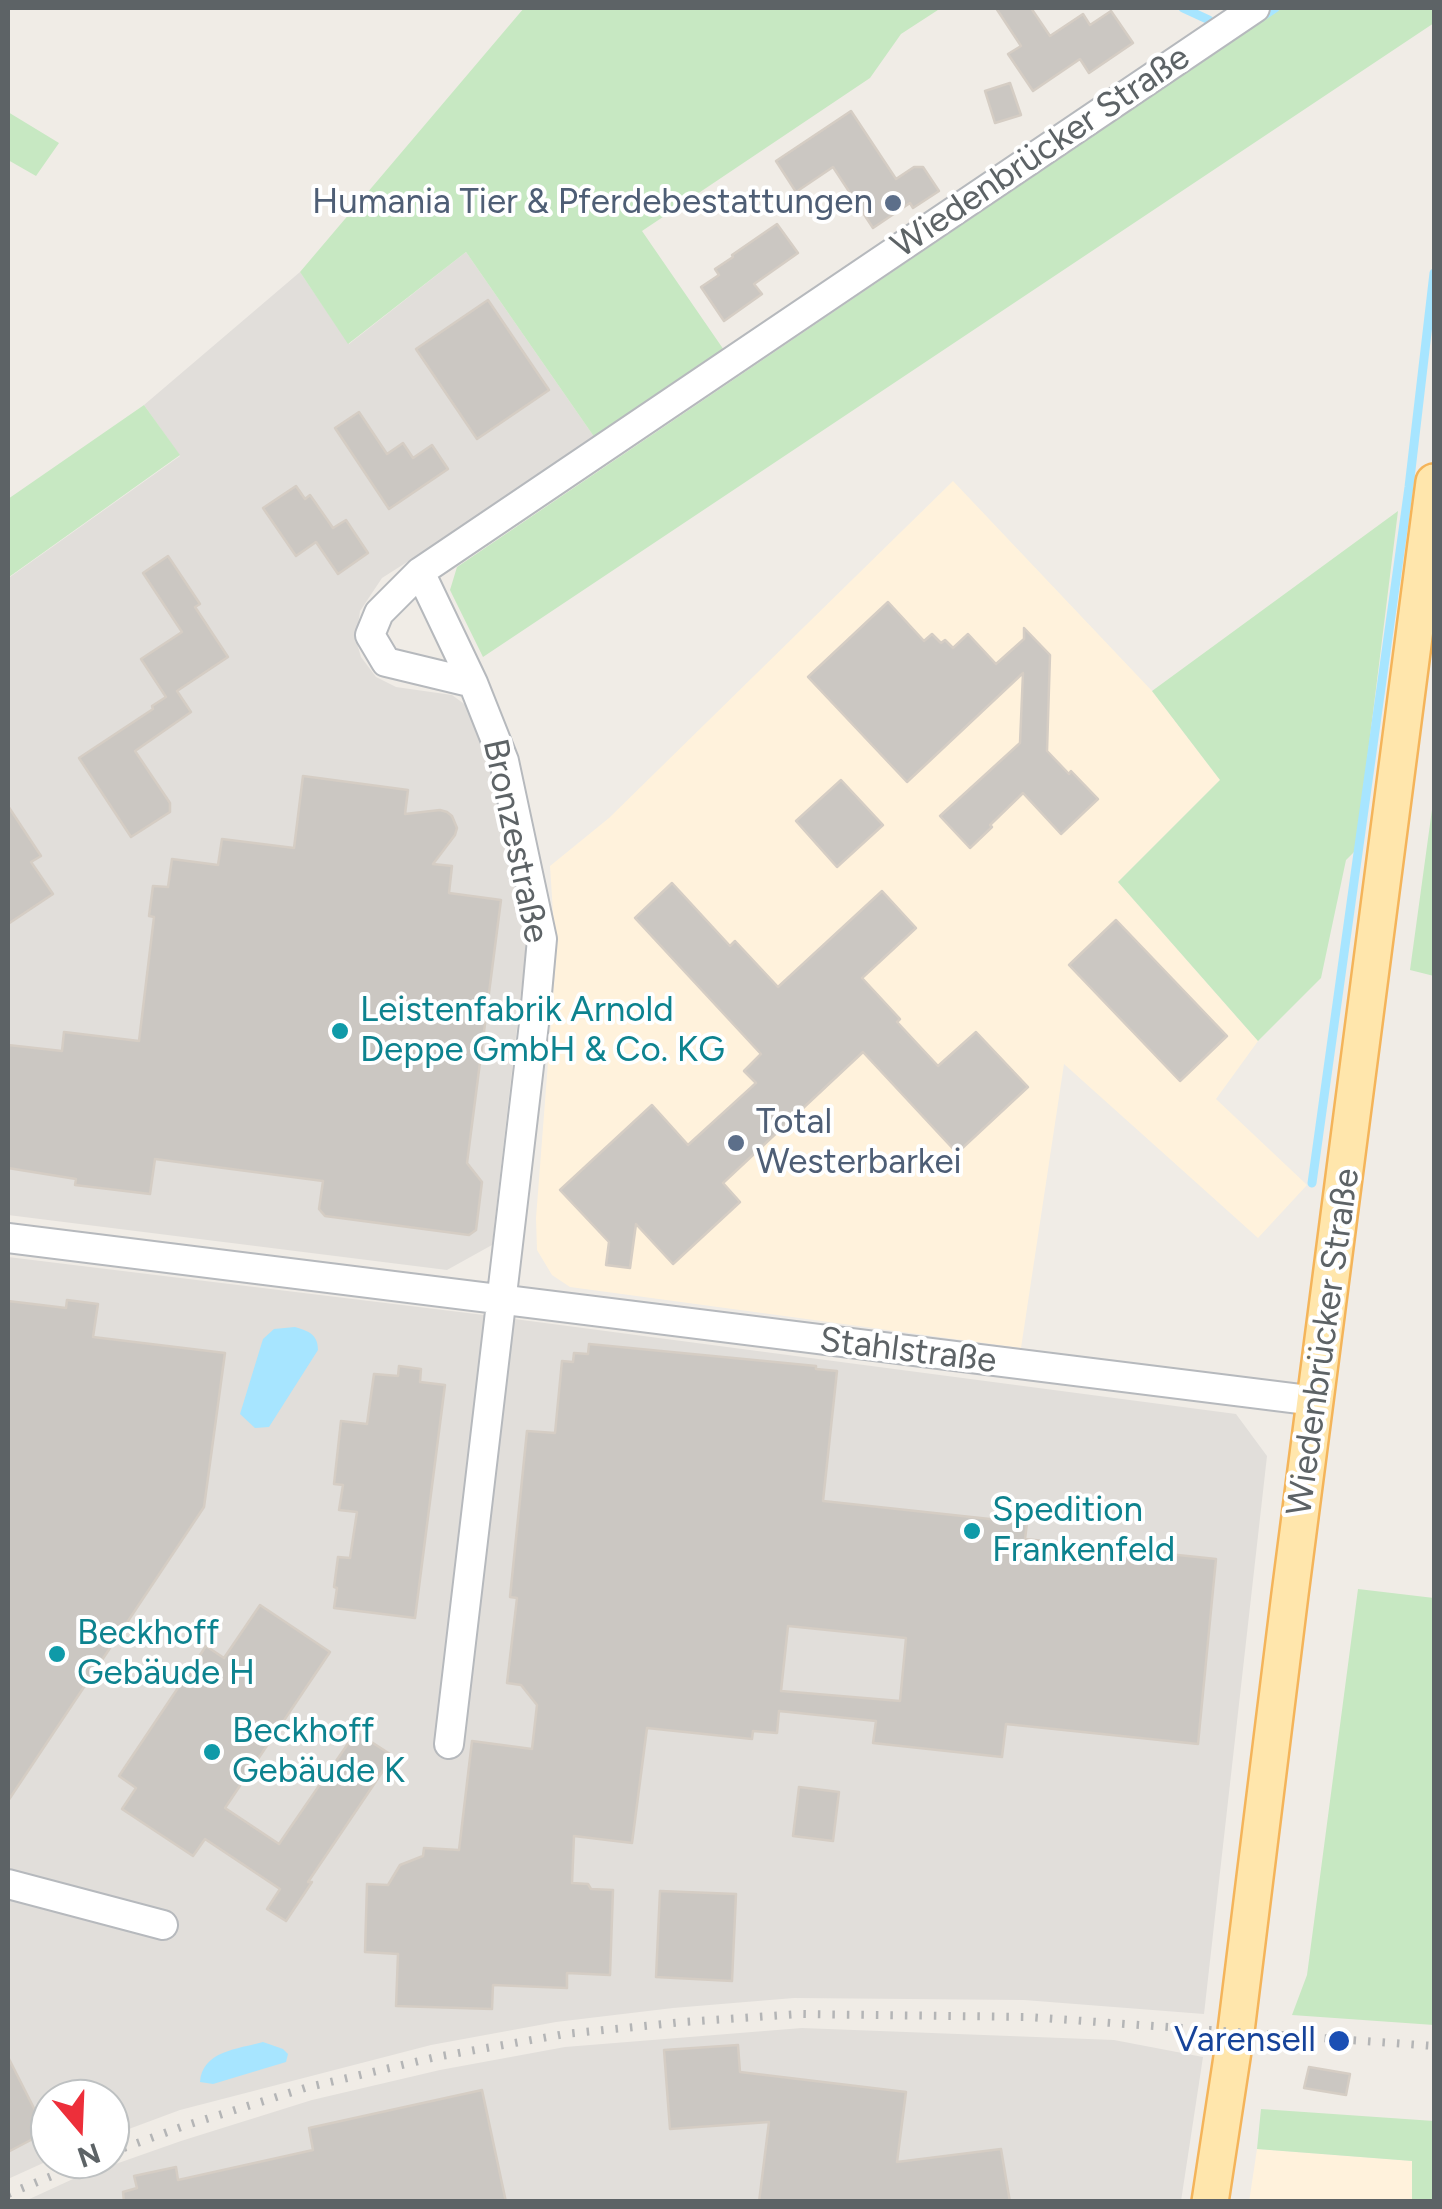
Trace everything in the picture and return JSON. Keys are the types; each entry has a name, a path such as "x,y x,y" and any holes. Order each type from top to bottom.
{"main road":[{"name":"Wiedenbrücker Straße","path":"1210,2202 1236,2032 1434,482"}],"street":[{"name":"Wiedenbrücker Straße","path":"420,572 1255,8"},
{"name":"Bronzestraße","path":"420,572 504,761 542,940 501,1300"},
{"path":"420,572 380,613 370,636 386,662 473,684"},
{"name":"Stahlstraße","path":"8,1238 1316,1401"},
{"path":"450,1744 501,1300"},
{"path":"8,1884 163,1924"}],"shaded area":[{"path":"466,252 597,441 382,578 360,611 356,640 361,657 376,677 396,687 452,695 467,706 490,764 526,949 492,1245 447,1270 8,1215 8,574 10,577 180,456 144,405 300,272 349,344"},
{"path":"953,481 1152,691 1220,780 1118,882 1258,1041 1216,1099 1307,1185 1258,1238 1064,1064 1021,1348 570,1287 552,1275 537,1250 536,1218 556,959 550,866 609,818"},
{"path":"8,1257 1236,1414 1267,1456 1204,2014 1024,2000 794,1998 673,2008 556,2022 431,2045 180,2110 130,2129 130,2079 30,2079 30,2169 8,2179"},
{"path":"802,2028 1114,2040 1203,2057 1181,2201 23,2202 73,2179 130,2179 130,2159 312,2100 440,2070 565,2047"},
{"path":"1257,2149 1413,2161 1412,2201 1249,2202"}],"green space":[{"path":"524,8 941,8 901,34 870,78 642,231 726,353 597,441 466,252 348,344 300,272"},
{"path":"1282,8 1434,8 1434,23 483,657 450,590 457,567"},
{"path":"8,112 59,143 36,176 8,160"},
{"path":"144,405 180,455 9,577 8,499"},
{"path":"1398,511 1356,850 1346,860 1321,978 1258,1041 1118,882 1220,780 1152,691"},
{"path":"1434,795 1434,976 1410,970"},
{"path":"1358,1589 1434,1598 1434,2025 1292,2015 1307,1975"},
{"path":"1261,2109 1434,2121 1434,2201 1412,2201 1412,2161 1257,2149"}],"water":[{"path":"295,1327 314,1337 318,1350 269,1427 255,1428 240,1414 263,1339 274,1329"},
{"path":"263,2042 283,2049 288,2054 286,2062 213,2084 200,2082 202,2072 214,2058"}],"building":[{"path":"996,8 1031,8 1050,36 1083,14 1090,25 1111,11 1133,43 1089,73 1080,59 1033,91 1008,54 1021,46"},
{"path":"1010,83 1021,115 995,123 985,91"},
{"path":"851,111 896,179 914,167 923,167 939,191 913,208 910,203 873,228 833,167 796,192 776,161"},
{"path":"777,224 798,253 754,284 762,294 724,321 701,287 719,275 715,269"},
{"path":"488,300 549,390 477,439 416,349"},
{"path":"359,412 387,454 403,443 413,458 432,445 448,469 389,509 335,428"},
{"path":"296,486 305,499 310,495 333,528 346,520 368,553 338,574 316,542 296,556 263,508"},
{"path":"168,556 228,657 177,691 191,712 135,751 170,803 170,812 131,837 79,758 166,697 141,659 182,632 143,573"},
{"path":"888,602 924,641 932,634 953,648 968,634 996,664 1024,639 1024,628 1050,655 1047,751 1098,799 1061,834 1023,793 970,848 940,816 1020,743 1023,673 907,782 808,677"},
{"name":"Leistenfabrik Arnold Deppe GmbH & Co. KG","path":"303,776 408,790 405,814 447,812 457,828 433,864 452,866 449,893 501,900 467,1163 482,1182 476,1230 469,1235 325,1216 319,1209 323,1181 155,1159 150,1194 75,1185 76,1179 8,1168 8,1045 62,1051 64,1032 139,1041 154,917 149,916 153,886 168,887 172,859 218,865 222,839 294,848"},
{"path":"841,780 883,825 837,867 796,821"},
{"path":"8,806 41,856 31,862 53,894 8,924"},
{"path":"672,883 730,946 735,941 778,987 882,891 916,928 862,978 938,1066 976,1032 1028,1087 957,1153 863,1052 723,1183 740,1202 673,1264 636,1224 630,1268 606,1265 609,1242 560,1190 652,1105 688,1145 756,1083 744,1071 761,1054 635,918"},
{"path":"1116,920 1227,1036 1180,1081 1069,965"},
{"name":"Beckhoff Gebäude H","path":"67,1300 98,1304 93,1337 225,1353 204,1507 8,1801 8,1301 66,1308"},
{"path":"589,1344 837,1371 823,1501 1027,1523 1025,1539 1216,1559 1198,1744 1006,1724 1002,1757 873,1743 876,1721 779,1711 777,1733 753,1731 752,1739 647,1728 632,1843 574,1836 572,1883 613,1890 610,1975 567,1973 567,1988 493,1985 492,2009 396,2006 398,1954 365,1952 367,1884 388,1885 400,1865 423,1856 424,1848 459,1850 472,1741 532,1749 537,1705 521,1685 507,1683 517,1598 510,1597 527,1431 555,1433 562,1361 573,1362 574,1353 588,1354","holes":["788,1626 906,1638 900,1701 781,1691"]},
{"path":"399,1366 421,1369 420,1382 445,1385 415,1618 334,1608 338,1557 350,1558 357,1512 339,1510 343,1485 334,1484 341,1421 367,1424 374,1374 398,1376"},
{"path":"260,1605 330,1652 225,1808 279,1844 356,1732 393,1756 286,1921 267,1909 280,1889 205,1839 193,1856 122,1809 136,1788 119,1776 206,1646 224,1658"},
{"path":"799,1787 839,1792 833,1841 793,1836"},
{"path":"660,1891 736,1894 732,1981 656,1977"},
{"path":"738,2045 740,2072 906,2092 897,2162 1001,2149 1010,2202 759,2202 769,2122 670,2129 664,2050"},
{"path":"8,2057 30,2100 30,2140 8,2152"},
{"path":"1309,2067 1350,2074 1346,2095 1304,2088"},
{"path":"482,2090 506,2202 124,2202 123,2192 137,2188 134,2176 176,2167 178,2180 313,2150 309,2128"}],"waterway":[{"path":"1183,8 1209,20"},
{"path":"1260,18 1275,8"},
{"path":"1312,1183 1409,487 1434,273"}],"railway":[{"path":"130,2146 305,2088 436,2057 565,2034 683,2022 799,2014 1028,2017 1434,2046"},
{"path":"8,2194 44,2179"}],"place":[{"name":"Humania Tier & Pferdebestattungen","path":"893,203"},
{"name":"Leistenfabrik Arnold Deppe GmbH & Co. KG","path":"340,1031"},
{"name":"Total Westerbarkei","path":"736,1143"},
{"name":"Spedition Frankenfeld","path":"972,1531"},
{"name":"Beckhoff Gebäude H","path":"57,1654"},
{"name":"Beckhoff Gebäude K","path":"212,1752"},
{"name":"Varensell","path":"1339,2041"}]}
